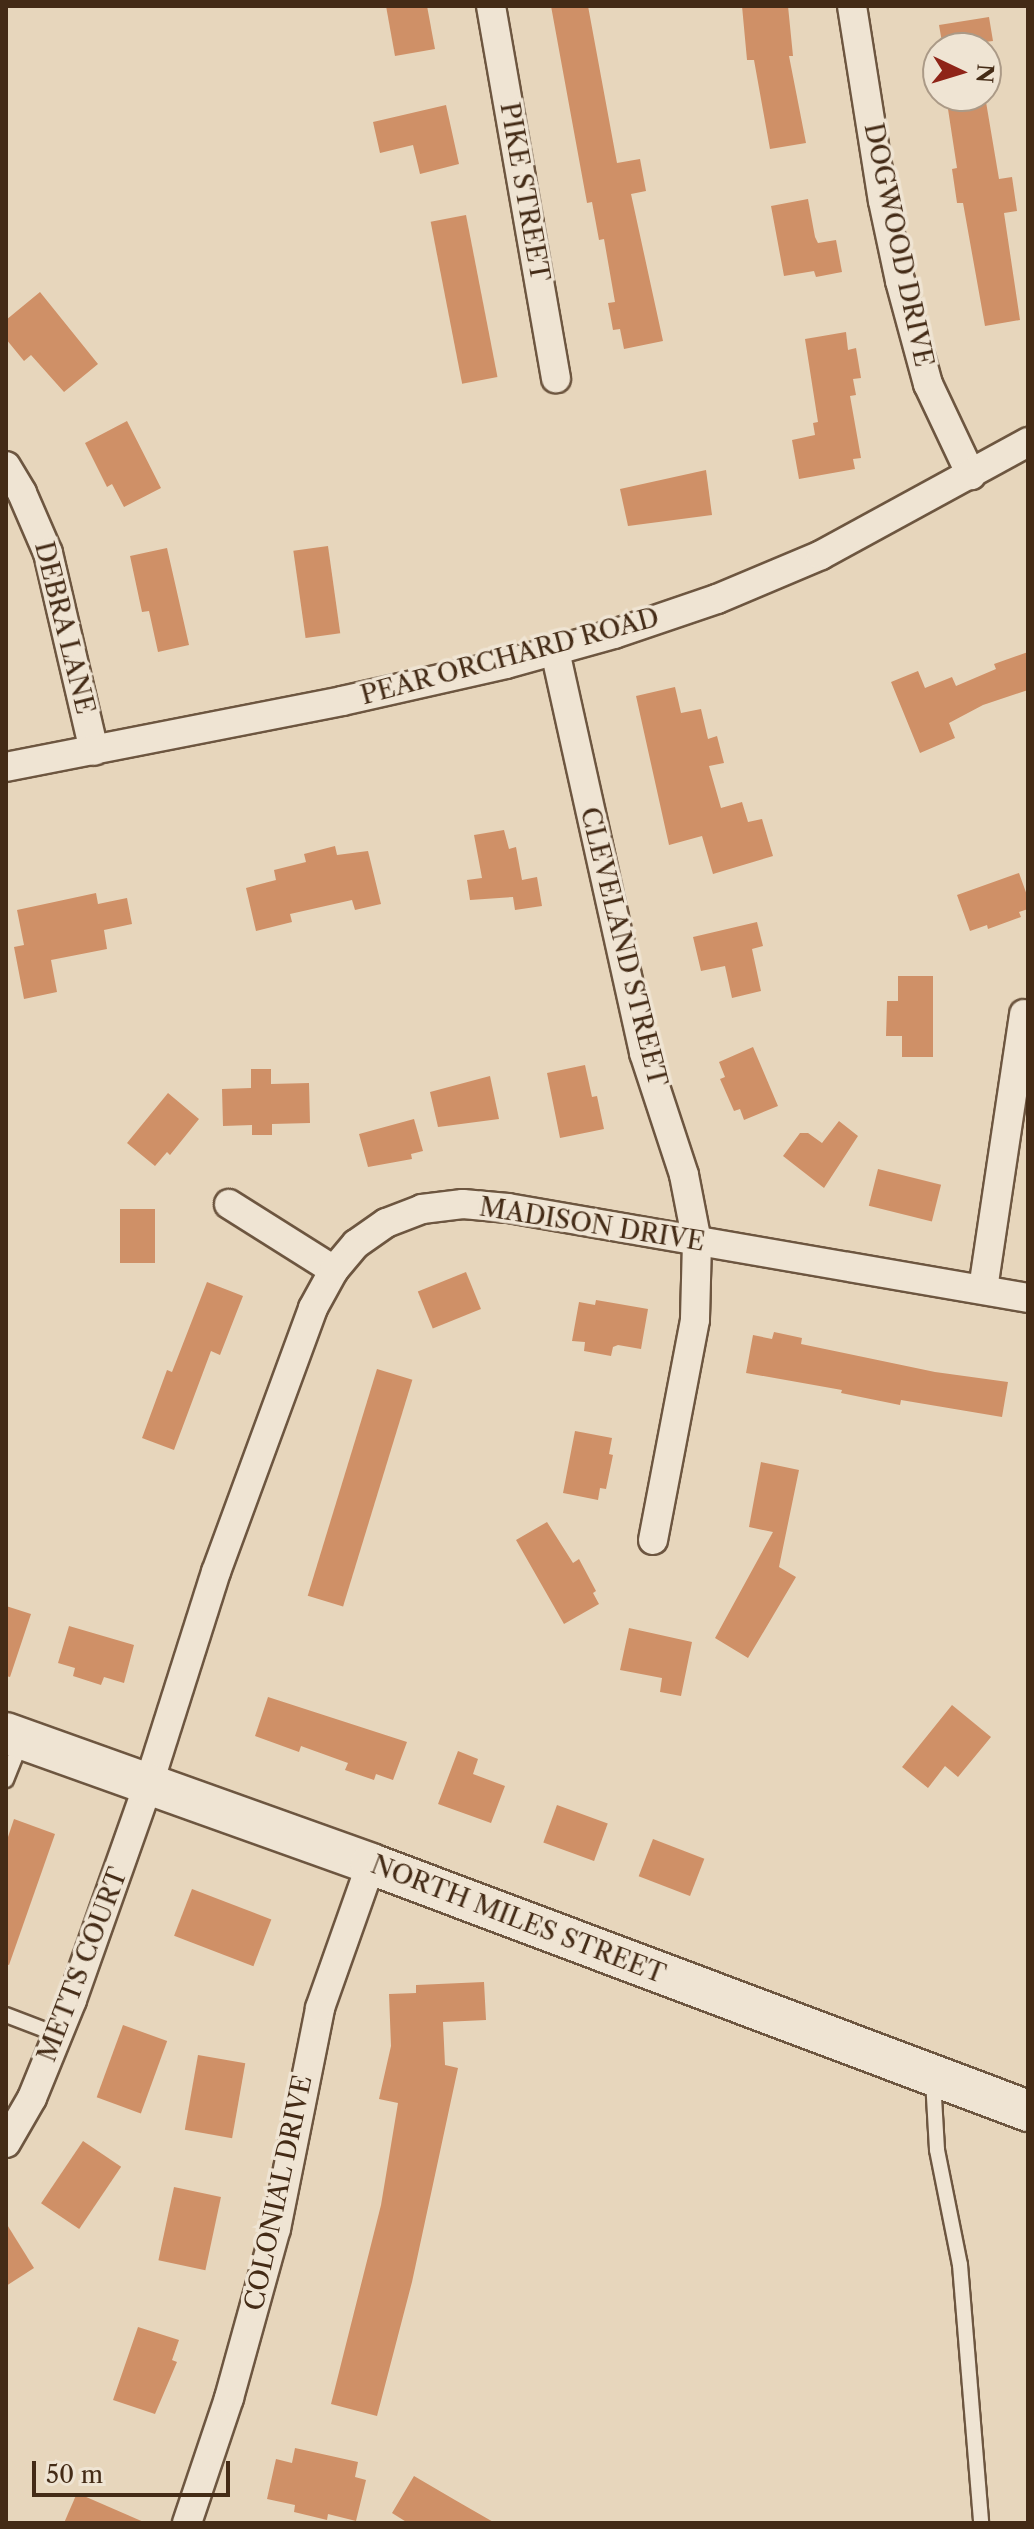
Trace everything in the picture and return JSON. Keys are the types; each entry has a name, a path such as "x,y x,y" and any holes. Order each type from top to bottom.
{"main road":[{"name":"NORTH MILES STREET","path":"14,1736 371,1864 1028,2111"}],"street":[{"name":"PIKE STREET","path":"491,6 556,378"},
{"name":"DOGWOOD DRIVE","path":"852,6 883,201 900,281 928,384 971,475"},
{"name":"PEAR ORCHARD ROAD","path":"6,767 342,701 555,651 717,599 821,555 1028,442"},
{"name":"DEBRA LANE","path":"6,466 22,493 48,553 94,751"},
{"name":"CLEVELAND STREET","path":"555,651 644,1053 684,1175 697,1242 695,1320 653,1540"},
{"path":"983,1289 1024,1014"},
{"path":"229,1204 334,1270"},
{"name":"MADISON DRIVE","path":"149,1783 216,1572 313,1308 334,1270 356,1244 386,1223 422,1209 463,1204 561,1214 697,1242 1028,1298"},
{"name":"METTS COURT","path":"6,2143 32,2098 58,2035 149,1783"},
{"name":"COLONIAL DRIVE","path":"187,2523 229,2398 276,2229 320,2008 371,1864"}],"lane":[{"path":"6,1780 14,1736"},
{"path":"6,2015 58,2035"},
{"path":"933,2076 937,2150 960,2265 981,2523"}],"building":[{"path":"386,6 427,6 435,49 395,56"},
{"path":"551,6 588,6 617,163 640,159 646,191 631,194 663,341 624,349 620,329 613,330 608,303 615,302 604,239 599,240 592,202 587,203"},
{"path":"742,6 788,6 793,56 789,56 806,143 770,149 754,60 747,60"},
{"path":"989,17 992,32 940,32 939,25"},
{"path":"446,105 459,164 420,174 413,145 380,153 373,122"},
{"path":"948,112 988,112 999,179 1012,177 1017,211 1004,213 1020,320 985,326 963,203 957,203 952,169 957,168"},
{"path":"808,199 815,237 818,243 836,240 842,272 816,277 814,271 784,276 771,206"},
{"path":"466,215 497,377 462,384 431,222"},
{"path":"40,292 98,364 64,392 31,355 24,361 6,339 6,320"},
{"path":"846,332 848,350 856,348 861,378 853,379 856,395 850,396 861,458 853,459 855,469 799,479 792,440 815,435 813,423 818,422 805,339"},
{"path":"127,421 161,488 124,507 112,484 107,487 85,443"},
{"path":"706,470 712,515 628,526 620,489"},
{"path":"328,546 340,633 306,638 293,551"},
{"path":"167,548 189,645 158,652 149,611 142,612 130,556"},
{"path":"1028,652 1028,690 983,705 949,723 955,738 920,753 891,682 918,671 925,688 952,677 956,686 996,669 994,664"},
{"path":"675,687 681,713 701,709 708,739 717,736 724,763 709,766 721,808 742,802 748,822 762,819 773,856 713,874 702,836 669,845 636,696"},
{"path":"504,830 509,849 516,847 522,880 537,877 542,906 515,910 513,897 470,900 467,880 482,878 474,835"},
{"path":"335,846 337,855 368,851 381,904 355,910 352,900 290,914 292,922 256,931 246,888 276,880 274,870 306,862 304,854"},
{"path":"1019,873 1028,898 1028,909 1019,912 1021,917 988,929 987,925 970,931 957,895"},
{"path":"96,893 98,904 127,898 132,924 104,930 107,949 51,960 57,992 24,999 14,947 24,945 17,910"},
{"path":"757,922 763,946 752,949 761,991 732,998 725,966 701,971 693,937"},
{"path":"898,976 933,976 933,1057 902,1057 902,1036 886,1036 887,1001 898,1001"},
{"path":"753,1047 778,1106 744,1120 740,1109 734,1111 720,1079 725,1077 719,1062"},
{"path":"585,1065 592,1097 597,1096 604,1129 560,1138 547,1073"},
{"path":"251,1069 271,1069 271,1084 309,1083 310,1123 272,1124 272,1135 252,1135 252,1125 223,1126 222,1089 251,1088"},
{"path":"490,1076 499,1119 438,1127 430,1092"},
{"path":"168,1093 199,1119 170,1155 167,1152 155,1166 127,1143"},
{"path":"414,1119 423,1151 411,1154 412,1159 368,1167 359,1134"},
{"path":"839,1121 858,1136 824,1188 783,1156 800,1133 808,1133 822,1143"},
{"path":"878,1169 941,1185 932,1222 869,1206"},
{"path":"120,1209 155,1209 155,1263 120,1263"},
{"path":"466,1272 481,1309 433,1329 418,1291"},
{"path":"207,1282 243,1296 220,1355 211,1351 174,1450 142,1438 167,1370 172,1372"},
{"path":"596,1300 648,1309 641,1349 618,1345 613,1347 611,1356 584,1351 585,1342 572,1341 579,1302 595,1305"},
{"path":"774,1332 802,1338 801,1344 935,1372 1008,1382 1002,1417 901,1400 900,1405 841,1393 842,1390 746,1373 753,1335 772,1339"},
{"path":"377,1369 412,1380 343,1606 308,1596"},
{"path":"575,1431 612,1438 609,1454 613,1455 606,1489 600,1488 598,1500 563,1493"},
{"path":"761,1462 799,1470 779,1567 796,1577 748,1658 715,1638 773,1532 749,1527"},
{"path":"547,1522 573,1563 579,1559 596,1591 593,1593 599,1604 564,1624 516,1540"},
{"path":"6,1606 31,1614 10,1677 6,1676"},
{"path":"69,1626 134,1645 124,1683 104,1677 101,1685 73,1676 75,1668 58,1663"},
{"path":"629,1628 692,1642 681,1696 660,1692 662,1678 620,1670"},
{"path":"268,1697 407,1742 393,1780 376,1774 374,1780 345,1770 348,1763 301,1746 299,1752 255,1736"},
{"path":"952,1705 991,1737 958,1777 945,1766 928,1788 902,1767"},
{"path":"458,1751 478,1759 473,1774 505,1786 491,1823 438,1804"},
{"path":"557,1805 608,1823 594,1861 543,1843"},
{"path":"14,1819 55,1834 9,1965 6,1964 6,1843"},
{"path":"653,1839 704,1859 690,1896 639,1876"},
{"path":"192,1889 271,1919 253,1966 174,1936"},
{"path":"484,1982 486,2020 443,2022 445,2065 458,2068 412,2282 377,2416 331,2404 381,2205 398,2103 379,2099 391,2046 389,1994 416,1993 416,1985"},
{"path":"123,2025 167,2041 141,2113 97,2097"},
{"path":"198,2055 245,2063 232,2138 185,2130"},
{"path":"83,2141 121,2167 79,2229 41,2203"},
{"path":"174,2187 221,2197 205,2270 158,2260"},
{"path":"6,2223 34,2268 6,2286"},
{"path":"138,2327 179,2340 172,2360 177,2362 155,2414 113,2400"},
{"path":"295,2448 358,2462 355,2477 366,2480 356,2521 328,2514 327,2520 294,2512 295,2505 267,2499 276,2459 292,2463"},
{"path":"414,2476 495,2523 408,2523 392,2513"},
{"path":"77,2493 146,2523 64,2523"}]}
